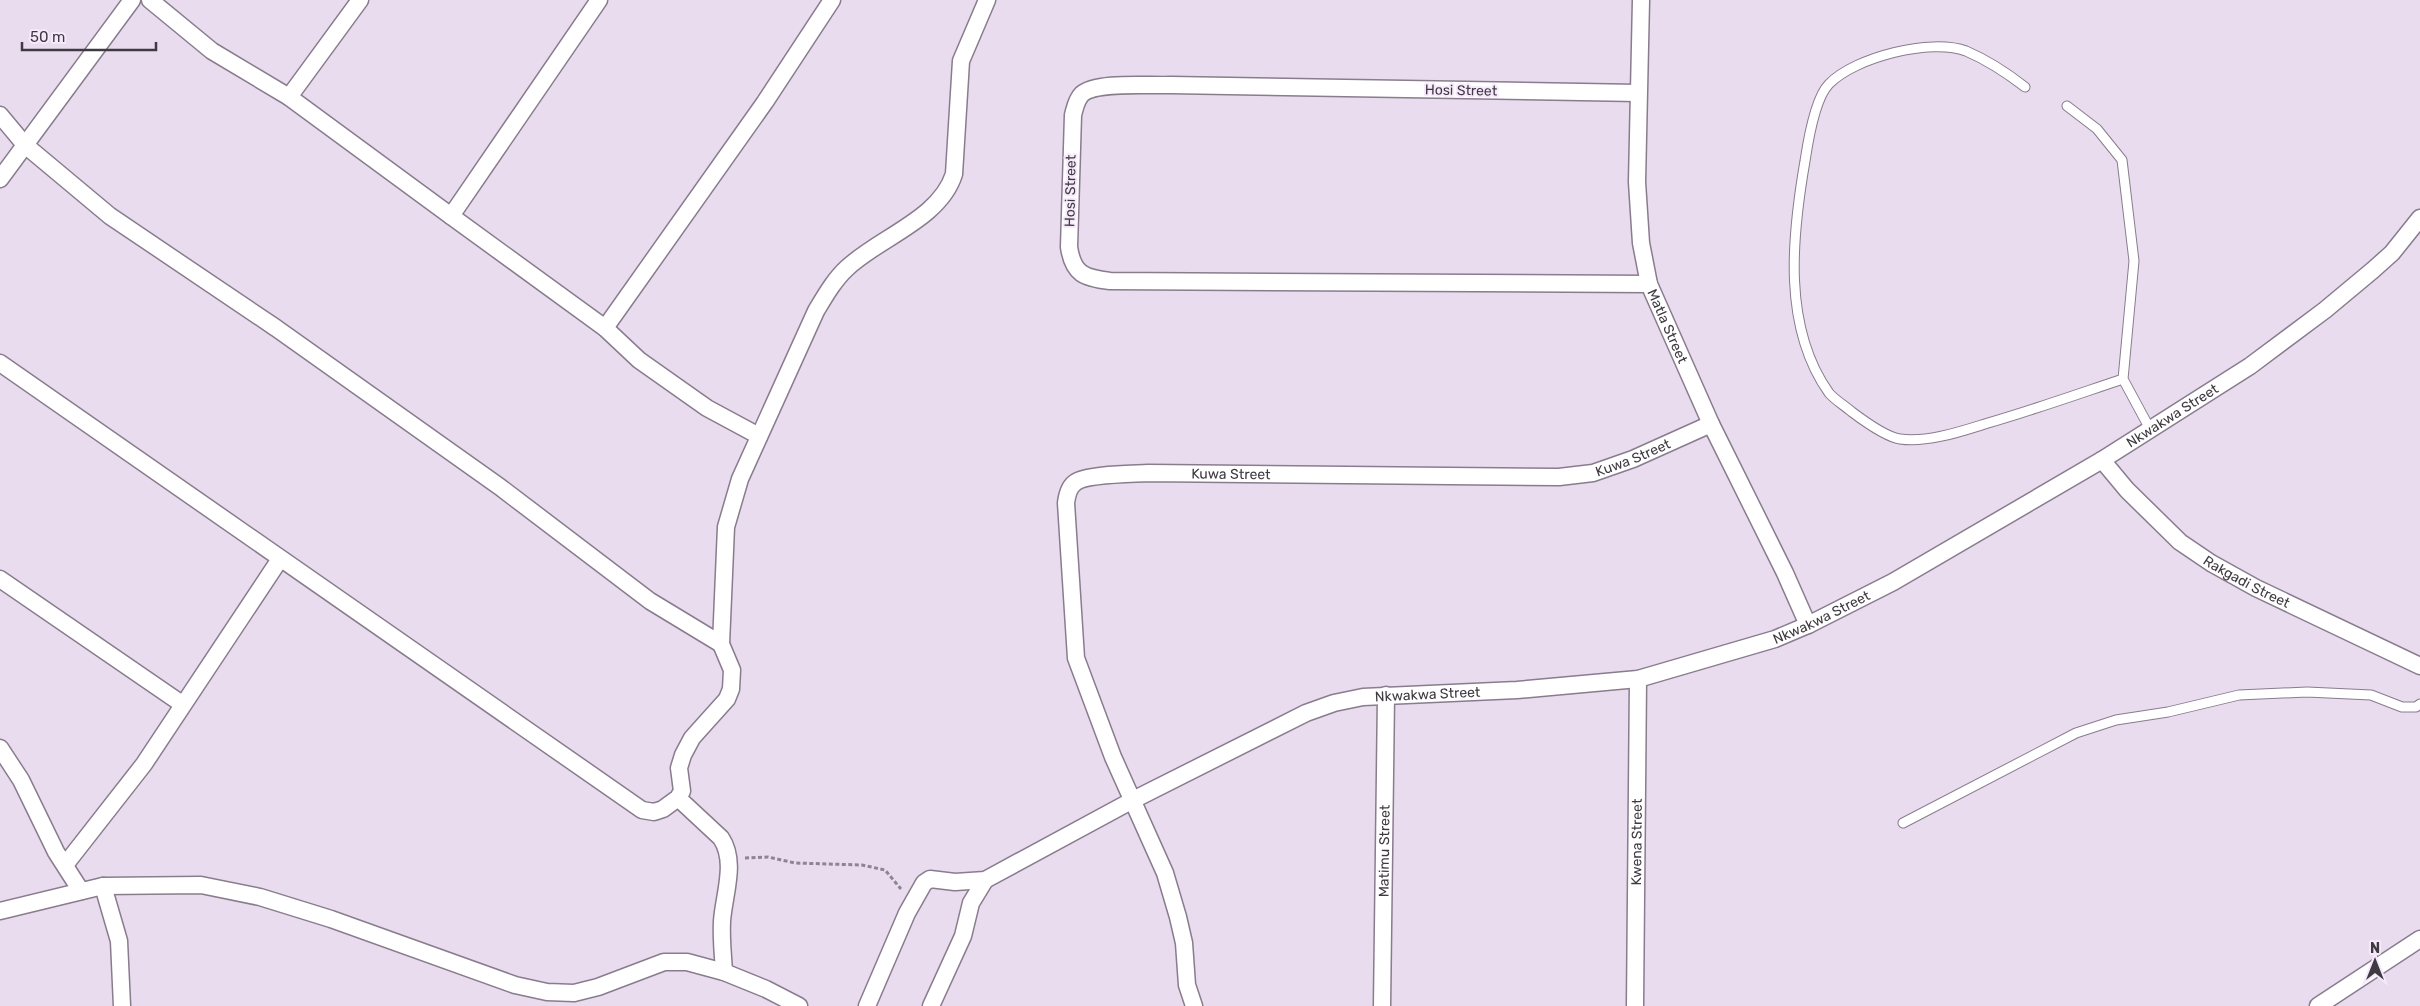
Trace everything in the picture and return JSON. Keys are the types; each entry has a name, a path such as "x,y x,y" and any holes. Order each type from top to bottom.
{"street":[{"path":"0,179 132,0"},
{"path":"150,0 212,50 289,97 605,328 639,360 707,408 759,436"},
{"path":"289,97 360,0"},
{"path":"450,216 599,0"},
{"path":"605,328 765,102 832,0"},
{"path":"0,363 642,810 654,812 663,809 678,798 682,791 680,768 683,755 692,738 727,699 731,689 732,670 721,644 726,527 740,479 816,311 830,288 847,268 939,202 950,186 954,174 961,61 987,0"},
{"name":"Matla Street","path":"1641,0 1638,93 1638,216 1644,264 1649,284 1711,424 1785,573 1808,625"},
{"name":"Hosi Street","path":"1638,93 1171,85 1094,87 1083,93 1076,102 1073,115 1068,247 1074,267 1081,274 1092,279 1110,281 1649,284"},
{"path":"0,116 25,145 110,216 276,328 484,476 650,601 721,644"},
{"name":"Nkwakwa Street","path":"985,880 1133,800 1306,713 1334,703 1386,695 1517,690 1638,679 1775,639 1808,625 1893,582 2102,460 2250,366 2325,310 2392,253 2420,218"},
{"name":"Kuwa Street","path":"1133,800 1112,757 1076,658 1066,510 1067,495 1075,482 1102,476 1148,473 1559,476 1593,473 1625,462 1711,424"},
{"name":"Rakgadi Street","path":"2102,460 2180,542 2211,563 2256,588 2420,666"},
{"path":"65,866 144,764 182,704 280,559"},
{"path":"0,579 182,704"},
{"name":"Kwena Street","path":"1634,1006 1638,679"},
{"name":"Matimu Street","path":"1382,1006 1386,695"},
{"path":"0,748 22,780 56,852 81,891"},
{"path":"678,798 721,838 726,846 729,858 722,922 724,972"},
{"path":"1133,800 1165,873 1171,892 1184,943 1187,985 1194,1006"},
{"path":"867,1006 918,889 930,879 955,882 985,880"},
{"path":"931,1006 963,936 970,902 985,880"},
{"path":"0,912 103,886 201,885 260,898 331,919 514,985 548,992 574,993 598,987 664,962 687,962 724,972 766,989 799,1006"},
{"path":"103,886 119,941 122,1006"},
{"path":"2318,1006 2420,939"}],"lane":[{"path":"2025,87 2005,72 1964,50 1928,47 1889,52 1853,68 1828,84 1812,120 1798,203 1794,280 1800,325 1809,358 1830,394 1867,424 1899,440 1945,436 2028,412 2123,379"},
{"path":"2067,106 2097,129 2122,160 2134,261 2123,379 2150,429"},
{"path":"1902,823 2076,733 2116,720 2168,712 2239,695 2307,692 2371,695 2402,707 2416,707 2420,704"}],"path":[{"path":"729,858 768,858 795,863 862,865 886,870 911,905"}]}
